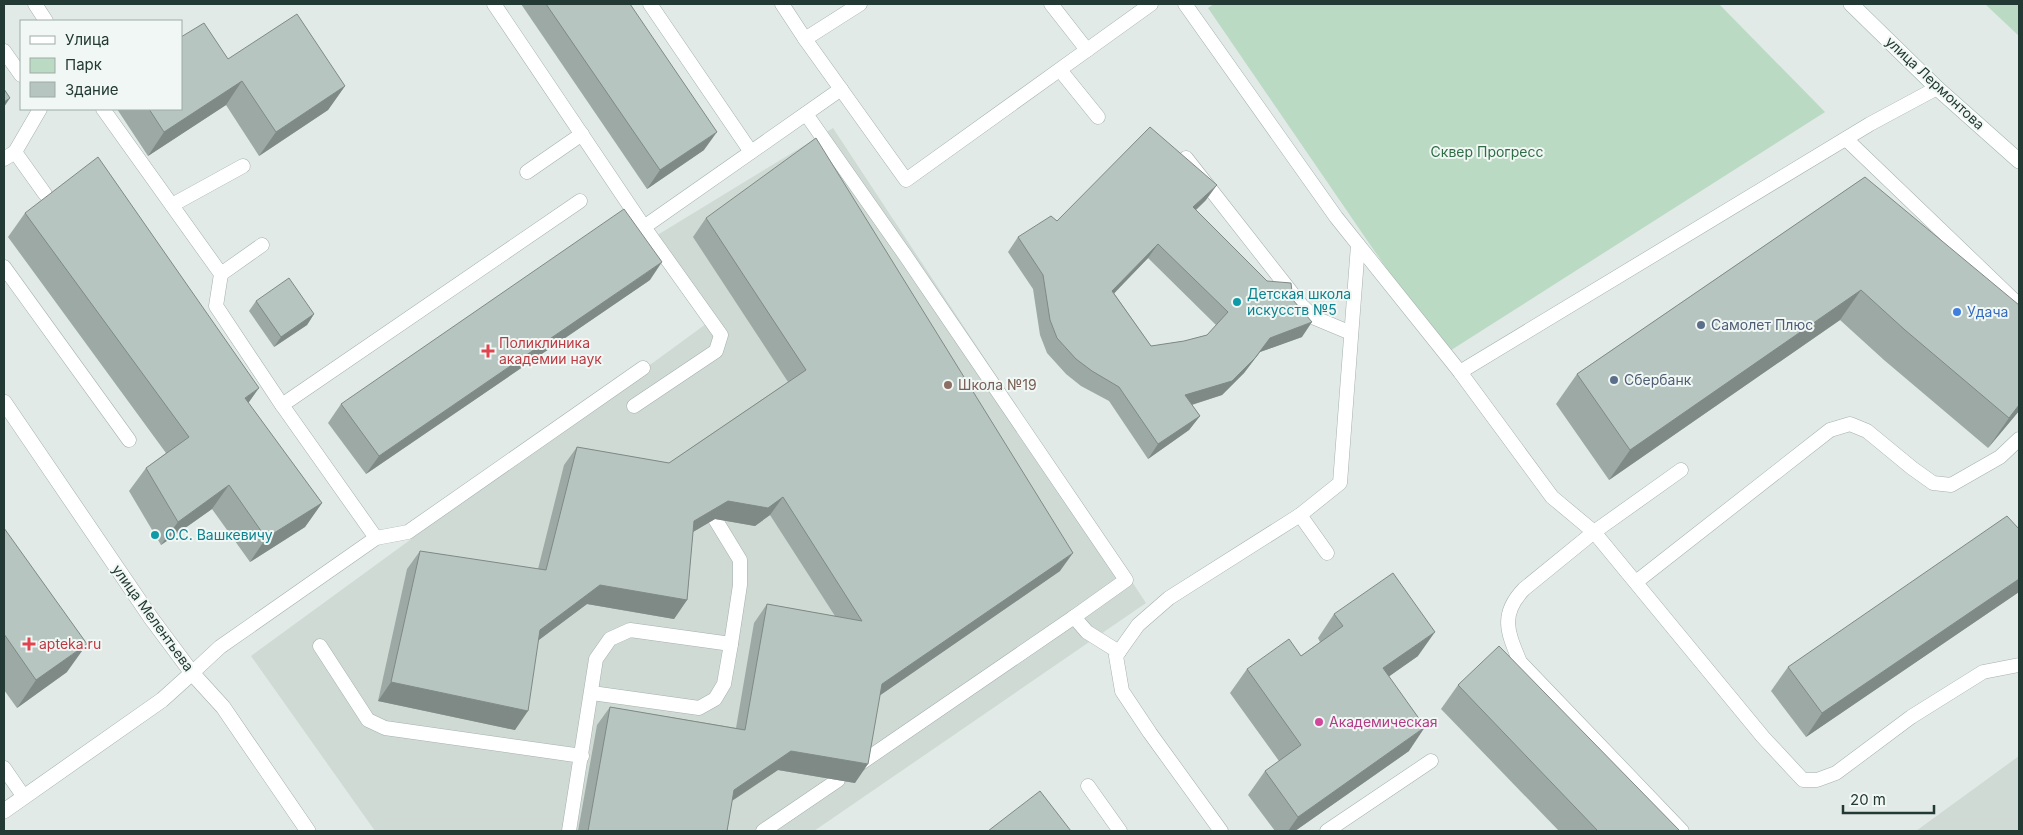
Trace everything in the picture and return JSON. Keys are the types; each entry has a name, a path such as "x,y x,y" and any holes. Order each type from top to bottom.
{"street":[{"name":"улица Лермонтова","path":"1852,4 1936,88 2019,162"},
{"name":"улица Мелентьева","path":"4,402 151,618 192,673 222,708 308,831"},
{"path":"4,812 162,700 192,673"}],"lane":[{"path":"35,4 45,20"},
{"path":"494,4 644,227 721,335 716,351 634,406"},
{"path":"650,4 751,152"},
{"path":"782,4 906,180 1151,4"},
{"path":"805,39 860,4"},
{"path":"1051,4 1087,50"},
{"path":"1185,4 1358,245 1460,372 1552,497 1594,532 1763,737 1803,780 1818,780 1836,773 1911,717 1983,672 2019,665"},
{"path":"4,51 20,74"},
{"path":"1060,70 1098,117"},
{"path":"1460,372 1846,139 1936,88"},
{"path":"644,227 841,89"},
{"path":"39,110 9,155 45,194"},
{"path":"104,110 221,274 216,306 282,405 376,538"},
{"path":"806,114 905,255 1126,580 858,765"},
{"path":"527,172 582,134"},
{"path":"1846,139 2019,305"},
{"path":"1186,158 1302,306 1315,318 1351,333"},
{"path":"172,205 243,166"},
{"path":"282,405 580,201"},
{"path":"221,274 262,245"},
{"path":"1221,831 1122,691 1116,656 1138,625 1169,598 1300,515 1340,483 1358,245"},
{"path":"4,267 129,440"},
{"path":"192,673 220,647 376,538 408,532 643,368"},
{"path":"1636,582 1830,430 1850,424 1868,431 1933,483 1951,485 2000,457 2019,440"},
{"path":"1681,470 1594,532 1517,597 1508,619 1508,632 1520,662 1682,831"},
{"path":"1300,515 1327,553"},
{"path":"592,694 699,708 715,699 724,684 740,585 740,560 715,519"},
{"path":"1074,617 1087,632 1119,652"},
{"path":"569,831 596,659 610,639 630,630 731,644"},
{"path":"320,646 368,720 385,728 582,756"},
{"path":"1327,831 1430,761"},
{"path":"4,768 24,797"},
{"path":"762,831 838,780"},
{"path":"1088,786 1120,831"}],"shaded area":[{"path":"833,128 1146,603 814,831 375,831 251,656 706,324 646,242"},
{"path":"2019,756 2019,831 1916,831"}],"green space":[{"name":"Сквер Прогресс","path":"1214,4 1719,4 1825,112 1445,354 1208,8"},
{"path":"1985,4 2019,4 2019,36"}],"building":[{"path":"546,4 630,4 717,132 660,170"},
{"path":"297,14 345,86 276,132 242,81 164,132 150,110 182,110 182,36 204,23 228,59"},
{"path":"4,89 10,98 4,102"},
{"name":"Детская школа искусств №5","path":"1150,127 1217,185 1193,207 1267,281 1291,283 1293,300 1312,322 1270,338 1255,358 1232,381 1185,395 1200,416 1158,444 1119,387 1076,359 1057,338 1050,320 1043,275 1018,237 1051,216 1057,221","holes":["1158,244 1228,312 1207,335 1151,346 1112,291"]},
{"path":"816,138 1073,553 882,684 868,764 791,751 734,790 727,831 588,831 610,707 745,730 767,604 862,621 783,497 768,508 728,501 694,521 687,600 600,585 540,630 528,711 391,682 420,551 546,570 577,447 669,463 806,370 706,218"},
{"path":"98,157 259,388 245,398 322,503 266,538 229,485 178,522 146,468 189,437 25,213"},
{"path":"1865,177 2019,305 2019,405 2009,418 1861,290 1630,450 1577,374"},
{"name":"Поликлиника академии наук","path":"624,209 662,262 379,456 341,404"},
{"path":"289,278 314,314 281,337 256,301"},
{"path":"2007,516 2019,529 2019,579 1822,713 1788,667"},
{"path":"4,528 87,644 36,680 4,634"},
{"name":"Академическая","path":"1393,573 1435,632 1383,668 1425,727 1298,817 1265,771 1301,745 1247,669 1289,639 1301,656 1343,626 1334,614"},
{"path":"1499,646 1680,831 1598,831 1458,685"},
{"path":"1040,791 1071,831 988,831"}],"place":[{"name":"Детская школа искусств №5","path":"1237,302"},
{"name":"Удача","path":"1957,312"},
{"name":"Самолет Плюс","path":"1701,325"},
{"name":"Поликлиника академии наук","path":"488,351"},
{"name":"Сбербанк","path":"1614,380"},
{"name":"Школа №19","path":"948,385"},
{"name":"О.С. Вашкевичу","path":"155,535"},
{"name":"apteka.ru","path":"29,644"},
{"name":"Академическая","path":"1319,722"}]}
